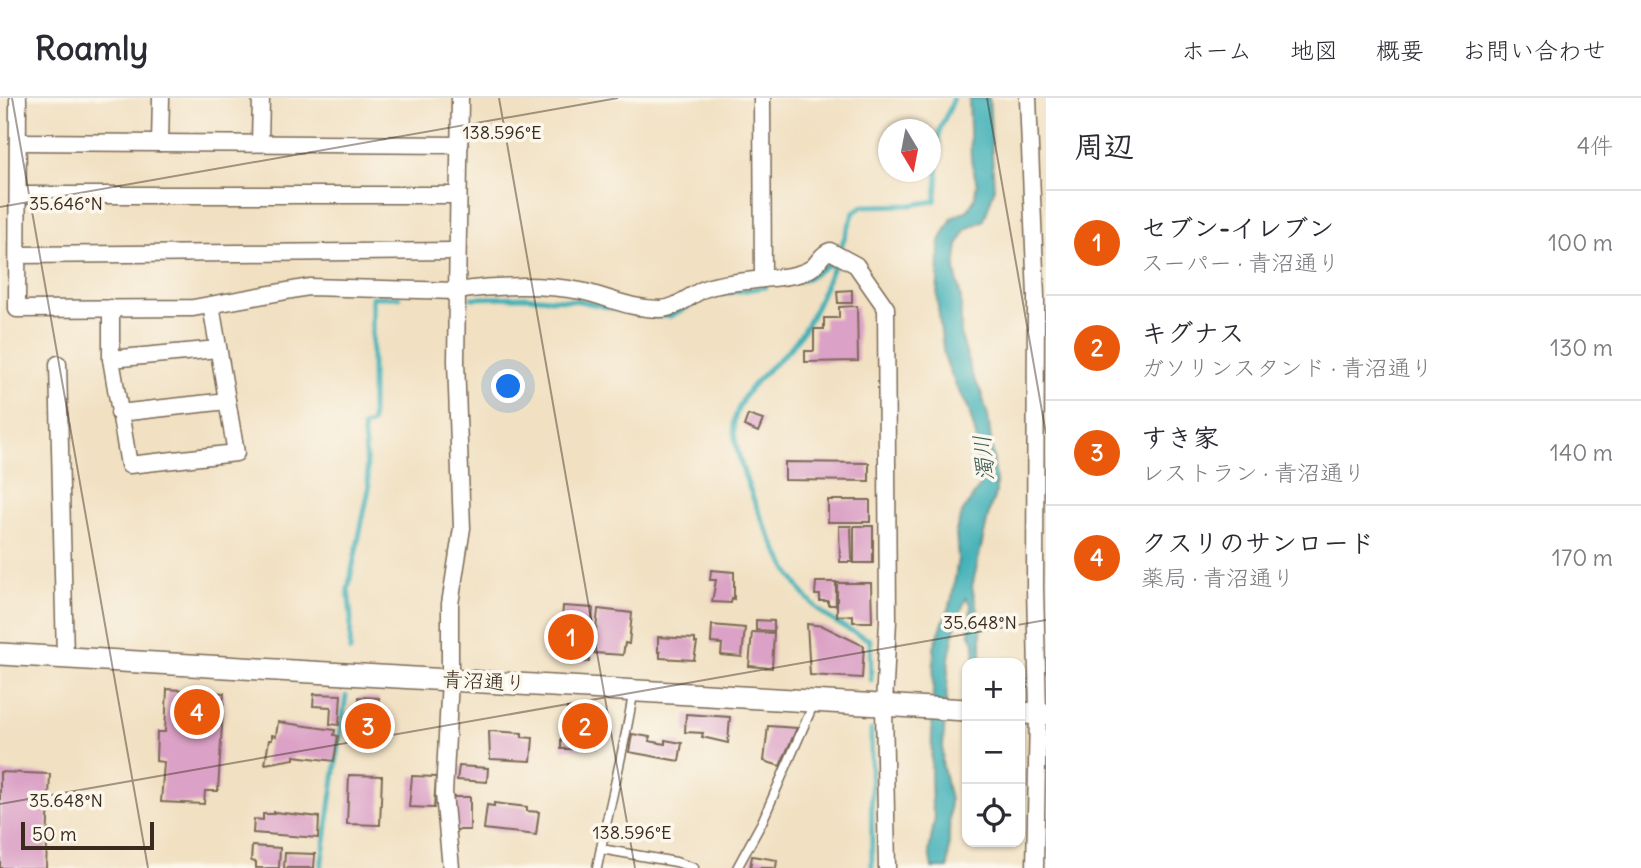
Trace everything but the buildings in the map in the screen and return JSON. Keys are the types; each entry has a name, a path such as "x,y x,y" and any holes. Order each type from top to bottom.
{"street":[{"path":"18,98 18,309 193,308 309,287 456,291 525,287 580,291 622,305 660,309 672,307 706,288 798,274 814,267 824,253 830,251 856,265 886,308 889,706 887,868"},
{"path":"160,143 161,98"},
{"path":"260,144 261,98"},
{"path":"451,868 444,794 450,679 450,604 462,528 456,361 460,98"},
{"path":"762,98 762,279"},
{"path":"1028,98 1041,383 1034,587 1035,868"},
{"path":"19,142 460,145"},
{"path":"19,195 458,195"},
{"path":"19,255 456,251"},
{"path":"111,308 111,359 129,465 236,453 211,305"},
{"path":"111,359 218,349"},
{"path":"58,364 65,657"},
{"path":"119,414 227,401"},
{"name":"青沼通り","path":"0,654 962,710"}],"lane":[{"path":"597,868 608,810 624,752 634,691"},
{"path":"737,868 762,822 815,701"},
{"path":"601,849 694,868"}],"water":[{"name":"濁川","path":"969,98 989,98 994,190 984,220 966,229 958,245 955,269 961,299 961,336 988,416 996,492 972,587 981,627 981,658 975,658 974,643 969,631 971,605 966,598 955,627 949,658 942,762 950,800 948,868 932,868 929,851 935,817 931,774 934,647 952,598 958,559 956,531 962,513 980,486 976,436 968,407 944,356 937,299 940,241 952,218 968,210 974,200 977,184 971,160"}],"waterway":[{"path":"841,247 854,212 863,206 911,205 935,201 940,129 953,98"},
{"path":"835,262 805,328 785,354 745,395 735,418 735,441 760,515 797,584 808,599 829,618 870,640 871,680"},
{"path":"799,281 835,262"},
{"path":"651,316 670,316 708,296 765,287"},
{"path":"350,651 348,589 369,489 363,427 372,423 372,297 399,297"},
{"path":"472,298 524,297 579,301 638,314"},
{"path":"321,868 346,696"},
{"path":"871,730 872,868"}],"place":[{"name":"セブン-イレブン","path":"571,637"},
{"name":"クスリのサンロード","path":"197,712"},
{"name":"すき家","path":"368,726"},
{"name":"キグナス","path":"585,726"}]}
